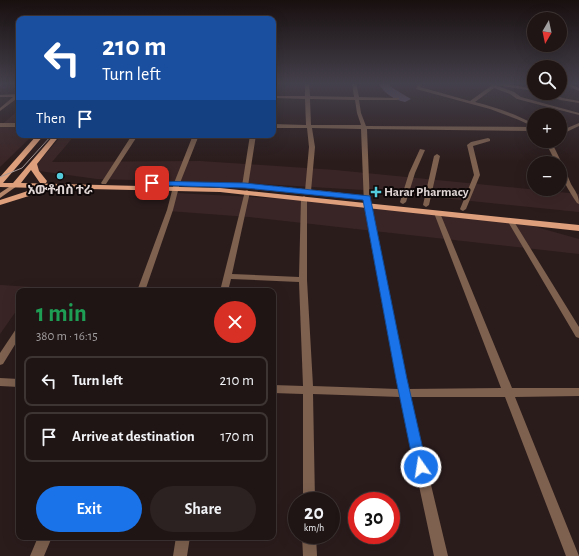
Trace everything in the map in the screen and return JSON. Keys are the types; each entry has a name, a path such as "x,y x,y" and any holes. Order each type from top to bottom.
{"main road":[{"path":"1,179 16,165 38,138"},
{"path":"0,196 33,164 55,138"},
{"path":"33,164 35,171 43,181"},
{"path":"1,179 52,186 176,185"},
{"path":"16,182 43,181 176,185 246,189 367,201 437,213 579,228"},
{"path":"0,203 52,186"},
{"path":"367,201 403,202 579,221"},
{"path":"548,225 579,233"}],"street":[{"path":"309,109 311,155 306,194 303,280 308,390 309,492"},
{"path":"358,109 364,128 363,150 367,172 367,201 404,393 441,556"},
{"path":"492,109 527,124"},
{"path":"560,109 579,114"},
{"path":"567,130 579,124"},
{"path":"0,125 16,125"},
{"path":"276,126 364,128 527,128"},
{"path":"572,127 579,133"},
{"path":"104,183 133,138"},
{"path":"142,288 170,210 176,185 195,138"},
{"path":"225,288 246,189 253,138"},
{"path":"463,209 477,175 475,161 470,145 488,140"},
{"path":"403,202 412,173 422,150"},
{"path":"426,205 437,156"},
{"path":"567,181 579,202"},
{"path":"437,213 573,556"},
{"path":"510,220 579,335"},
{"path":"227,276 303,280"},
{"path":"0,361 16,336"},
{"path":"0,382 16,383"},
{"path":"276,389 404,393 579,392"},
{"path":"37,556 44,540"},
{"path":"180,556 183,540"},
{"path":"309,544 310,556"}],"shaded area":[{"path":"16,113 16,138 30,138 0,167 0,126"},
{"path":"59,138 72,138 52,162 200,161 335,170 527,189 527,196 567,196 567,193 579,194 579,212 364,190 245,183 97,179 32,170"},
{"path":"176,193 307,200 522,223 579,239 579,254 249,217 169,211"},
{"path":"0,285 33,287 16,288 16,311 0,334"}],"tram line":[{"path":"0,177 22,168 49,138"}],"place":[{"name":"አውቶብስ ተራ","path":"60,176"},
{"name":"Harar Pharmacy","path":"376,192"}],"route":[{"path":"152,183 245,186 367,198 367,205 401,379 421,467"}]}
